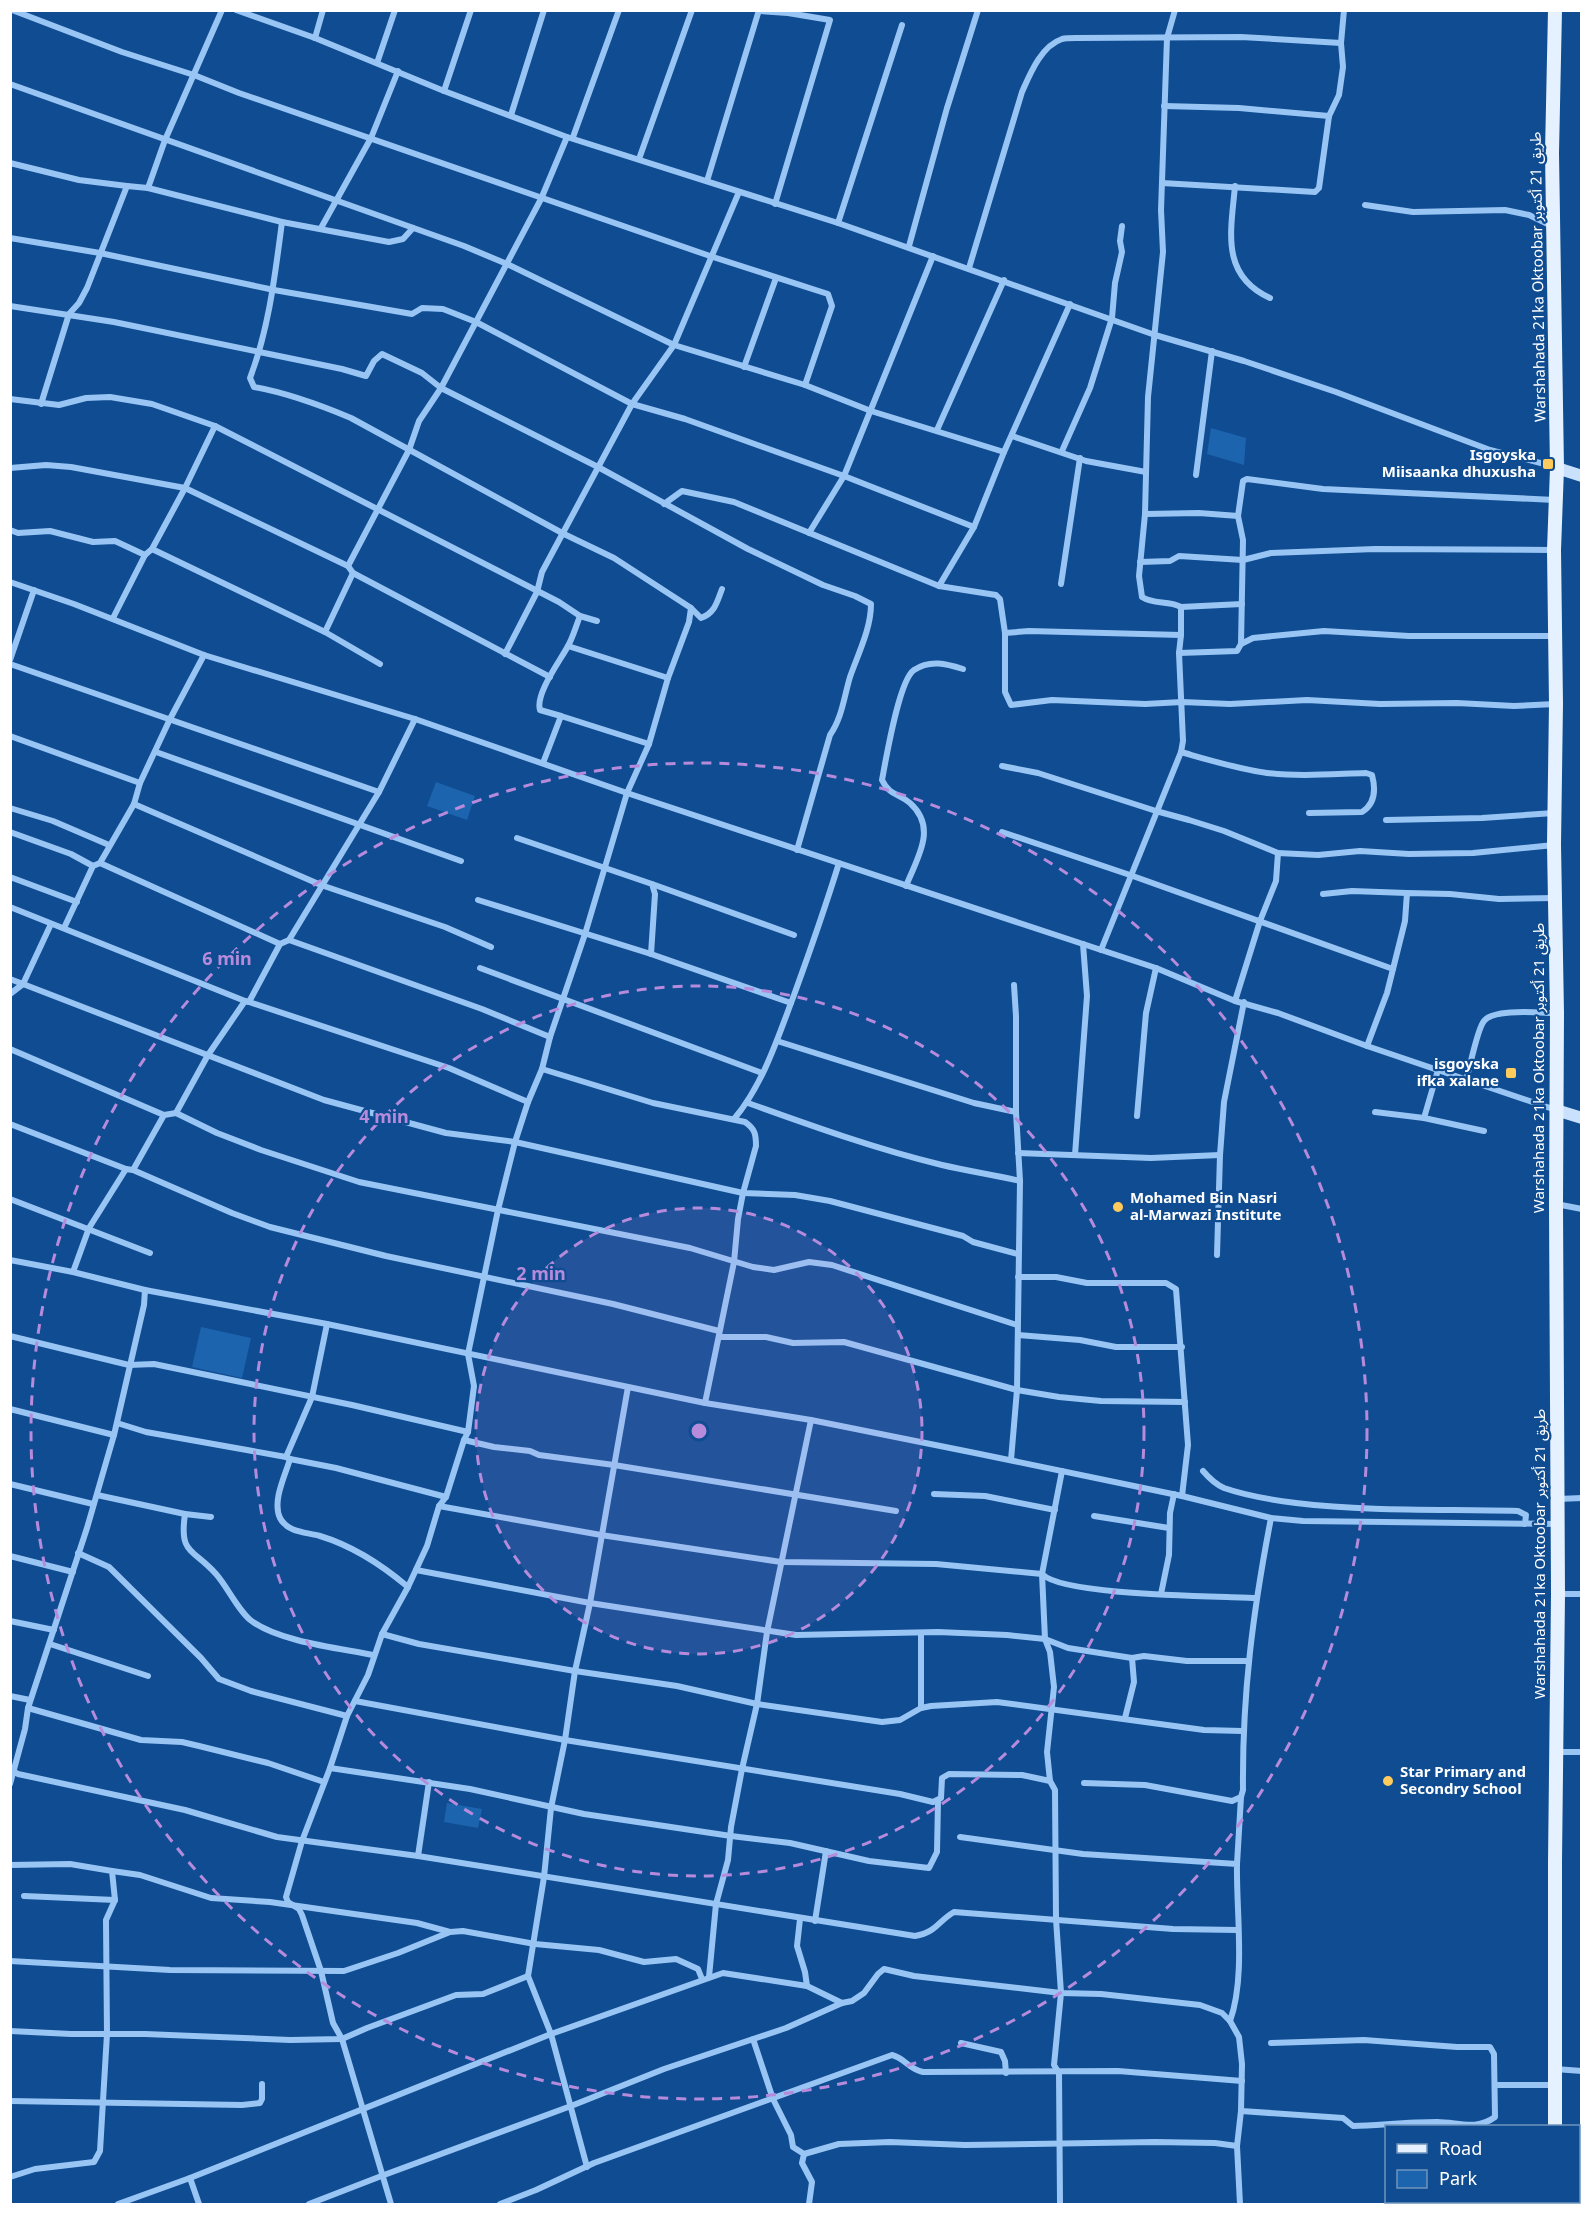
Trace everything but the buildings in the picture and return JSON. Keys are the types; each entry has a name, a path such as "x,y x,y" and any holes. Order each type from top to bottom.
{"main road":[{"name":"Warshahada 21ka Oktoobar طريق 21 أكتوبر","path":"1555,10 1552,226 1557,468 1554,550 1556,704 1554,845 1557,1013 1558,1594 1555,2125"},
{"path":"1557,468 1581,476"},
{"path":"1556,1110 1581,1118"}],"street":[{"path":"12,10 122,52 194,75 239,93 541,199 828,294 832,306 805,385"},
{"path":"148,188 165,140 222,10"},
{"path":"236,10 247,12 444,91 570,137 909,246 1155,335 1212,351 1336,392 1490,450 1557,468"},
{"path":"315,38 323,10"},
{"path":"377,63 395,10"},
{"path":"444,91 471,10"},
{"path":"511,115 544,10"},
{"path":"348,566 409,450 420,421 441,388 541,199 570,137 619,10"},
{"path":"639,159 692,10"},
{"path":"909,246 947,108 978,10"},
{"path":"1175,10 1167,38 1162,183 1163,252 1148,397 1145,514 1139,576 1142,597 1150,602 1174,603 1181,607 1242,604"},
{"path":"1162,183 1315,192 1319,188 1329,116 1339,94 1344,10"},
{"path":"707,181 759,11 830,20 775,204"},
{"path":"838,223 902,25"},
{"path":"969,268 1031,72 1046,51 1062,39 1241,37 1341,43"},
{"path":"321,228 371,138 398,71"},
{"path":"10,84 464,246 507,264 674,345 805,385 871,411 1004,452"},
{"path":"1164,106 1239,108 1329,116"},
{"path":"10,163 79,180 148,188 282,222 389,242 402,239 413,228"},
{"path":"41,404 69,314 79,303 127,186"},
{"path":"1235,186 1232,221 1232,253 1235,267 1252,287 1270,298"},
{"path":"505,654 537,592 542,572 632,404 674,345 740,192"},
{"path":"1365,205 1413,212 1505,210 1529,215 1552,226"},
{"path":"282,222 274,290 260,353 250,378 254,387 275,390 351,418 564,534 614,558 691,608 701,618 714,609 722,589"},
{"path":"1062,451 1090,388 1112,318 1115,283 1122,252 1120,241 1122,226"},
{"path":"10,238 100,253 274,290 412,314 422,308 443,309 476,322 632,404 685,419 974,527"},
{"path":"809,533 844,477 933,256"},
{"path":"744,367 776,278"},
{"path":"937,430 1004,280"},
{"path":"939,586 974,527 1004,452 1070,304"},
{"path":"10,306 69,314 366,376 374,361 382,354 422,373 441,388 598,467 759,554 823,585 870,604 869,620 864,637 837,725 830,735 797,850"},
{"path":"1196,475 1212,351"},
{"path":"11,400 59,405 86,398 110,397 152,404 215,426 580,616 597,621"},
{"path":"113,618 145,555 152,549 185,488 215,426"},
{"path":"1012,436 1080,458 1146,472"},
{"path":"1061,584 1080,458"},
{"path":"10,468 46,465 71,467 185,488 348,566 353,573 550,677"},
{"path":"1179,653 1232,652 1237,651 1241,644 1244,560 1238,516 1243,481 1248,479 1367,492 1555,500"},
{"path":"664,504 682,491 734,502 939,586 998,597 1005,633 1005,692 1011,705 1052,700 1145,704 1182,702 1230,704 1307,700 1380,704 1457,703 1514,706 1556,704"},
{"path":"1145,514 1199,513 1238,516"},
{"path":"10,530 18,533 50,531 93,542 115,541 145,555"},
{"path":"152,549 325,632 380,664"},
{"path":"1140,562 1170,561 1179,556 1244,560 1271,553 1375,549 1554,550"},
{"path":"325,632 353,573"},
{"path":"10,582 113,618 204,655 415,719 627,793 1156,968 1235,1001 1244,1002 1556,1110"},
{"path":"34,590 10,662 379,792"},
{"path":"1101,950 1184,741 1179,653 1181,607"},
{"path":"391,2205 384,2175 342,2039 333,2023 321,1971 302,1915 288,1902 286,1897 302,1841 347,1716 368,1675 382,1634 417,1570 439,1506 446,1497 468,1432 474,1386 468,1354 483,1277 515,1142 542,1069 627,793 649,744 668,678 689,622 691,608"},
{"path":"580,616 568,646 550,677 538,708 649,744"},
{"path":"1005,633 1029,631 1181,634"},
{"path":"1241,644 1253,638 1324,631 1409,636 1554,636"},
{"path":"568,646 668,678"},
{"path":"64,928 97,865 134,804 140,783 170,719 179,706 204,655"},
{"path":"906,886 926,834 921,816 909,802 887,791 882,780 904,684 914,670 939,662 963,669"},
{"path":"543,763 561,716"},
{"path":"176,1113 208,1055 247,1001 280,945 289,940 379,792 415,719"},
{"path":"10,736 140,783"},
{"path":"156,752 461,861"},
{"path":"1181,752 1269,773 1366,773 1372,775 1374,799 1362,812 1309,813"},
{"path":"1002,766 1038,772 1224,831 1278,853 1318,855 1360,851 1409,854 1473,853 1554,845"},
{"path":"134,804 321,885 445,927 492,947"},
{"path":"10,808 54,821 109,845"},
{"path":"1386,820 1482,818 1554,813"},
{"path":"10,832 71,854 280,945"},
{"path":"1002,832 1393,969"},
{"path":"517,838 794,935"},
{"path":"1235,1001 1260,921 1276,881 1278,853"},
{"path":"734,1119 748,1103 777,1041 824,913 839,863"},
{"path":"10,877 77,902"},
{"path":"651,954 655,894 652,884"},
{"path":"1323,894 1352,891 1450,894 1499,899 1555,898"},
{"path":"1367,1046 1387,993 1405,921 1407,893"},
{"path":"478,900 651,954 791,1003"},
{"path":"10,908 247,1001 449,1068 528,1102"},
{"path":"10,994 23,984 51,924"},
{"path":"289,940 482,1009 550,1037"},
{"path":"1076,1155 1087,996 1083,944"},
{"path":"480,968 762,1073"},
{"path":"1137,1116 1146,1013 1156,968"},
{"path":"10,979 324,1100 357,1110 446,1133 515,1142 743,1193 795,1195 830,1201 963,1236 973,1242 1018,1254"},
{"path":"1011,1460 1017,1390 1020,1181 1016,1112 1014,985"},
{"path":"1217,1255 1224,1102 1244,1002"},
{"path":"1466,1080 1482,1024 1489,1017 1507,1013 1557,1013"},
{"path":"777,1041 974,1103 1016,1112"},
{"path":"10,1049 164,1115 176,1113 216,1133 348,1179 690,1248 734,1262 774,1270 810,1262 832,1265 1017,1325"},
{"path":"542,1069 653,1103 745,1122 756,1134 756,1146 743,1193 734,1262 705,1403"},
{"path":"1424,1118 1438,1070"},
{"path":"748,1103 791,1120 896,1152 943,1165 1020,1181"},
{"path":"1375,1112 1424,1118 1484,1131"},
{"path":"73,1272 89,1228 164,1115"},
{"path":"10,1124 270,1227 386,1257 613,1304 719,1334 766,1337 793,1343 844,1342 1017,1390 1101,1401 1185,1402"},
{"path":"1018,1153 1151,1158 1220,1155"},
{"path":"10,1199 150,1252"},
{"path":"1556,1204 1581,1209"},
{"path":"10,1260 73,1272 145,1290 327,1324 705,1403 811,1420 1011,1460 1174,1494 1271,1518 1303,1521 1557,1524"},
{"path":"1018,1277 1056,1277 1087,1283 1166,1283 1176,1289 1188,1445 1182,1496"},
{"path":"10,1784 25,1729 30,1700 73,1572 114,1435 129,1365 140,1327 145,1290"},
{"path":"327,1324 312,1397 288,1458 277,1504 280,1519 296,1532 319,1536 350,1546 390,1571 408,1587"},
{"path":"1018,1335 1080,1340 1116,1347 1182,1347"},
{"path":"10,1336 129,1365 154,1364 468,1432"},
{"path":"586,2167 551,2034 528,1976 535,1944 551,1808 628,1386"},
{"path":"10,1409 114,1435"},
{"path":"706,1978 716,1904 728,1860 742,1769 757,1704 767,1632 811,1420"},
{"path":"117,1423 146,1432 336,1468 446,1497"},
{"path":"464,1440 494,1447 530,1451 539,1455 896,1510"},
{"path":"1060,2205 1059,2073 1054,2065 1060,1993 1056,1919 1055,1790 1050,1781 1047,1752 1054,1687 1050,1652 1044,1639 1042,1574 1062,1471"},
{"path":"1203,1471 1210,1480 1223,1487 1266,1499 1379,1509 1518,1511 1526,1515 1525,1524"},
{"path":"10,1484 93,1504"},
{"path":"97,1494 185,1514 211,1517"},
{"path":"934,1494 985,1496 1055,1510"},
{"path":"1161,1594 1169,1555 1169,1528 1174,1494"},
{"path":"1557,1498 1581,1498"},
{"path":"439,1506 601,1535 782,1562 936,1564 1042,1574 1047,1579 1075,1586 1161,1594 1255,1598"},
{"path":"185,1514 182,1533 186,1548 216,1574 251,1621 295,1639 374,1655"},
{"path":"1094,1516 1169,1528"},
{"path":"1230,2021 1238,1979 1237,1864 1243,1790 1242,1731 1247,1661 1255,1598 1271,1518"},
{"path":"78,1554 109,1567 201,1658 219,1679 251,1691 347,1716"},
{"path":"10,1556 73,1572"},
{"path":"417,1570 590,1603 767,1632 815,1636 834,1633 921,1633 1044,1639 1068,1648 1132,1658 1144,1656 1187,1661 1247,1661"},
{"path":"1558,1594 1581,1594"},
{"path":"10,1621 54,1630"},
{"path":"921,1633 921,1708"},
{"path":"382,1634 419,1644 677,1686 757,1704 882,1722 900,1720 921,1708 997,1702 1204,1730 1242,1731"},
{"path":"50,1644 148,1676"},
{"path":"1125,1718 1134,1682 1132,1658"},
{"path":"10,1696 30,1700"},
{"path":"355,1701 565,1740 938,1802"},
{"path":"28,1708 141,1740 182,1742 268,1763 324,1782"},
{"path":"1556,1752 1581,1752"},
{"path":"330,1768 429,1782 515,1798 551,1808 790,1843 869,1861 929,1868 937,1852 938,1802 941,1798 942,1778 949,1774 1022,1775 1050,1781"},
{"path":"12,1770 18,1774 91,1791 185,1810 277,1837 418,1856 915,1936 929,1934 954,1912 1173,1929 1237,1930"},
{"path":"418,1856 429,1782"},
{"path":"1084,1783 1145,1785 1232,1801 1241,1797"},
{"path":"960,1838 1083,1854 1237,1864"},
{"path":"815,1921 826,1851"},
{"path":"10,1865 70,1864 140,1875 211,1898 270,1902 417,1923 450,1932"},
{"path":"10,2177 34,2169 94,2162 100,2151 107,2034 106,1920 115,1900 112,1871"},
{"path":"24,1896 115,1900"},
{"path":"800,1919 797,1946 807,1986"},
{"path":"10,1961 170,1970 344,1971 450,1932 463,1931 535,1944 599,1950 644,1962 676,1959 698,1969 706,1978"},
{"path":"309,2205 664,2069 786,2028 842,2003 852,2001 864,1993 884,1969 914,1976 1060,1993 1101,1994 1200,2005 1214,2009 1230,2021 1239,2037 1242,2081 1242,2111 1237,2146 1240,2205"},
{"path":"118,2205 551,2034 723,1973 807,1986 842,2003"},
{"path":"10,2031 298,2040 342,2039 456,1995 483,1994 528,1976"},
{"path":"753,2039 773,2099 791,2135 793,2147 804,2154 839,2145 890,2142 965,2145 1155,2142 1215,2143 1237,2146"},
{"path":"1271,2043 1364,2040 1490,2048 1494,2054 1495,2117 1487,2123 1476,2125"},
{"path":"961,2043 1001,2052 1005,2061 1006,2073"},
{"path":"500,2205 586,2167 892,2055 914,2070 923,2072 1118,2071 1242,2081"},
{"path":"1554,2069 1581,2071"},
{"path":"10,2101 242,2105 260,2103 262,2084"},
{"path":"1496,2085 1554,2085"},
{"path":"1242,2111 1343,2118 1353,2126 1438,2122 1463,2125"},
{"path":"804,2154 802,2163 812,2182 809,2205"},
{"path":"190,2178 199,2205"}],"green space":[{"path":"1211,428 1246,438 1244,465 1207,454"},
{"path":"436,782 475,796 467,820 427,806"},
{"path":"201,1327 251,1338 242,1378 192,1367"},
{"path":"447,1803 482,1809 478,1828 444,1822"}],"place":[{"name":"Isgoyska Miisaanka dhuxusha","path":"1548,464"},
{"name":"isgoyska ifka xalane","path":"1511,1073"},
{"name":"Mohamed Bin Nasri al-Marwazi Institute","path":"1118,1207"},
{"name":"Star Primary and Secondry School","path":"1388,1781"}]}
